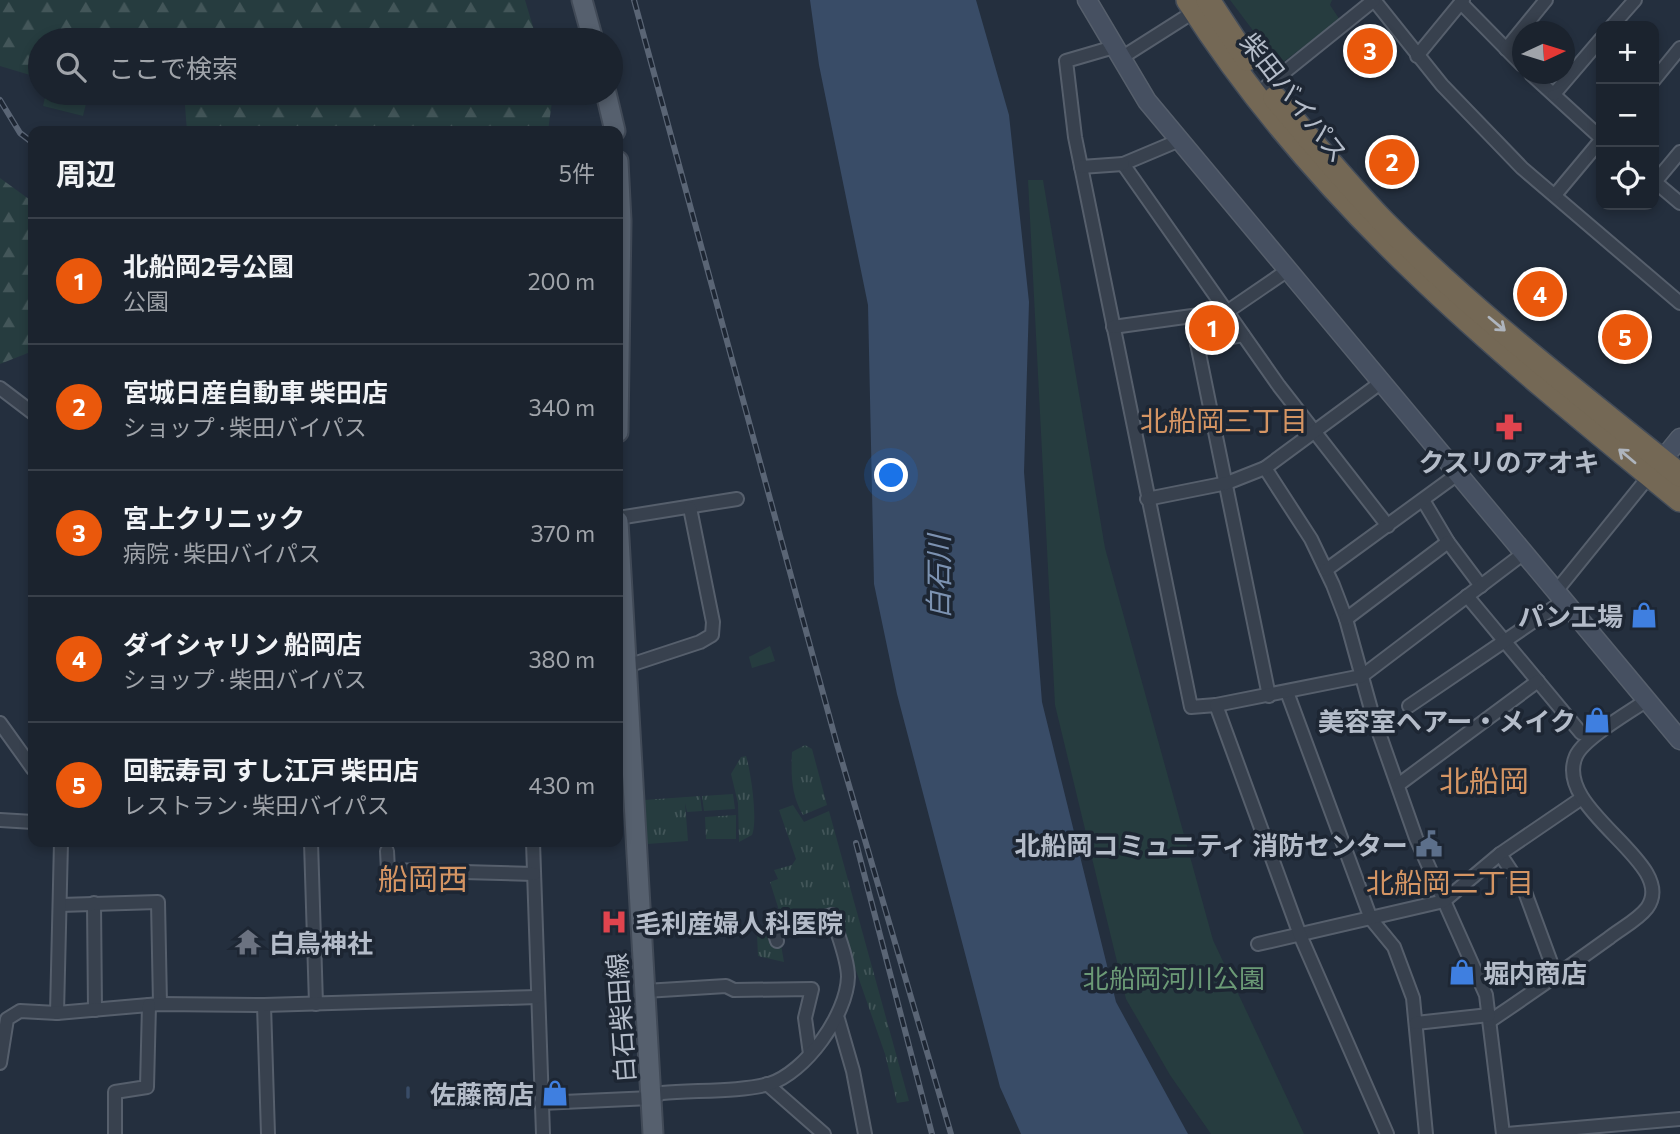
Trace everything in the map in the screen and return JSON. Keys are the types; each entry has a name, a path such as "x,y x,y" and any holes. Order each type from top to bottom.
{"highway":[{"name":"柴田バイパス","path":"1197,4 1335,170 1386,224 1656,468 1680,500"},
{"name":"柴田バイパス","path":"1197,4 1293,145 1371,231 1475,328 1656,468 1680,475"}],"main road":[{"path":"582,0 590,28"},
{"path":"609,105 614,126"},
{"name":"白石柴田線","path":"623,642 624,746 645,991 653,1134"}],"street":[{"path":"1087,0 1147,101 1680,740"},
{"path":"1266,87 1374,0 1417,55 1522,167 1680,303"},
{"path":"1506,49 1546,0"},
{"path":"1616,21 1635,0"},
{"path":"1417,55 1462,1 1512,55"},
{"path":"1197,4 1117,52 1066,61 1081,167 1191,707 1269,696 1362,677 1524,553"},
{"path":"1554,94 1596,45"},
{"path":"1659,74 1680,48"},
{"path":"1542,84 1596,134"},
{"path":"1081,167 1123,164 1180,140"},
{"path":"1555,195 1596,145"},
{"path":"1659,177 1680,152"},
{"path":"1123,164 1243,335 1388,526"},
{"path":"1659,185 1680,202"},
{"path":"1113,327 1228,311 1288,270"},
{"path":"1192,318 1269,696"},
{"path":"1197,344 1243,335"},
{"path":"1147,499 1227,483 1265,468 1383,382"},
{"path":"0,388 28,409"},
{"path":"1409,706 1505,642 1561,595 1680,438"},
{"path":"1265,468 1311,539 1326,570 1346,619 1398,785 1444,901 1476,970 1490,1018 1505,1134 1654,1127 1680,1119"},
{"path":"1326,570 1459,473"},
{"path":"623,518 737,499"},
{"path":"1423,500 1448,542 1481,586"},
{"path":"624,667 700,642 712,635 713,622 690,508"},
{"path":"1346,619 1448,542"},
{"path":"1467,596 1581,733"},
{"path":"1398,785 1538,681"},
{"path":"1287,692 1371,919 1394,947 1413,998 1426,1134"},
{"path":"1416,1023 1490,1018 1556,976 1646,909 1651,900 1650,875 1582,798 1573,778 1576,755 1582,747 1647,699"},
{"path":"1216,705 1300,935 1387,1134"},
{"path":"0,723 28,762"},
{"path":"1258,944 1444,901 1500,854 1582,798"},
{"path":"0,820 28,822"},
{"path":"57,1013 61,847"},
{"path":"311,847 316,1004"},
{"path":"533,847 543,1134"},
{"path":"387,851 388,870 534,874"},
{"path":"1500,854 1525,892 1556,976"},
{"path":"60,905 158,902 154,1005 147,1087 115,1092 115,1134"},
{"path":"94,903 94,1010"},
{"path":"777,941 774,931 832,915 848,974 838,1019 865,1134"},
{"path":"645,991 726,986 734,990 812,989 805,1018 810,1054"},
{"path":"0,1062 5,1014 20,1011 57,1013 154,1005 316,1004 538,997"},
{"path":"264,1005 268,1134"},
{"path":"541,1103 651,1098 662,1093 767,1084 788,1076 838,1019"},
{"path":"767,1084 824,1134"}],"green space":[{"path":"0,0 525,0 533,28 28,28 28,74 0,66"},
{"path":"1230,0 1332,0 1330,5 1340,20 1279,65"},
{"path":"43,105 86,105 83,116"},
{"path":"185,105 552,105 549,126 187,126"},
{"path":"0,178 28,198 28,353 0,364"},
{"name":"北船岡河川公園","path":"1028,180 1043,180 1105,548 1213,940 1304,1134 1211,1134 1170,1075 1126,999 1055,705"},
{"path":"1220,317 1230,334 1200,342 1196,323"},
{"path":"770,646 775,661 752,668 749,657"},
{"path":"805,745 812,749 827,805 803,815 794,792 792,752"},
{"path":"746,756 753,796 754,828 752,835 739,842 738,803 731,774 741,757"},
{"path":"733,794 735,809 704,811 702,796"},
{"path":"700,796 702,811 687,812 685,803 688,841 647,844 644,800"},
{"path":"793,805 804,822 829,811 909,1101 897,1103 885,1054 833,908 783,923 770,882 778,879 774,870 792,865 796,859 779,810"},
{"path":"736,815 736,839 706,839 705,817"},
{"path":"769,932 773,946 781,945 784,962 758,956 757,935"}],"water":[{"name":"白石川","path":"810,0 976,0 1009,115 1029,302 1024,472 1042,702 1116,1002 1188,1134 1021,1134 1000,1087 897,694 874,584 868,305 819,65"}],"waterway":[{"path":"408,1088 408,1097"}],"railway":[{"path":"634,0 836,741 951,1134"},
{"path":"0,100 20,133 28,139"},
{"path":"856,843 932,1134"}],"place":[{"name":"宮上クリニック","path":"1370,51"},
{"name":"宮城日産自動車 柴田店","path":"1392,162"},
{"name":"ダイシャリン 船岡店","path":"1540,294"},
{"name":"北船岡2号公園","path":"1212,328"},
{"name":"回転寿司 すし江戸 柴田店","path":"1625,337"},
{"name":"クスリのアオキ","path":"1509,427"},
{"name":"パン工場","path":"1644,615"},
{"name":"美容室ヘアー・メイク","path":"1597,720"},
{"name":"北船岡コミュニティ 消防センター","path":"1429,844"},
{"name":"毛利産婦人科医院","path":"614,922"},
{"name":"白鳥神社","path":"248,942"},
{"name":"堀内商店","path":"1462,972"},
{"name":"佐藤商店","path":"555,1093"}],"district":[{"name":"北船岡三丁目","path":"1224,420"},
{"name":"北船岡","path":"1484,779"},
{"name":"船岡西","path":"423,877"},
{"name":"北船岡二丁目","path":"1450,882"}]}
